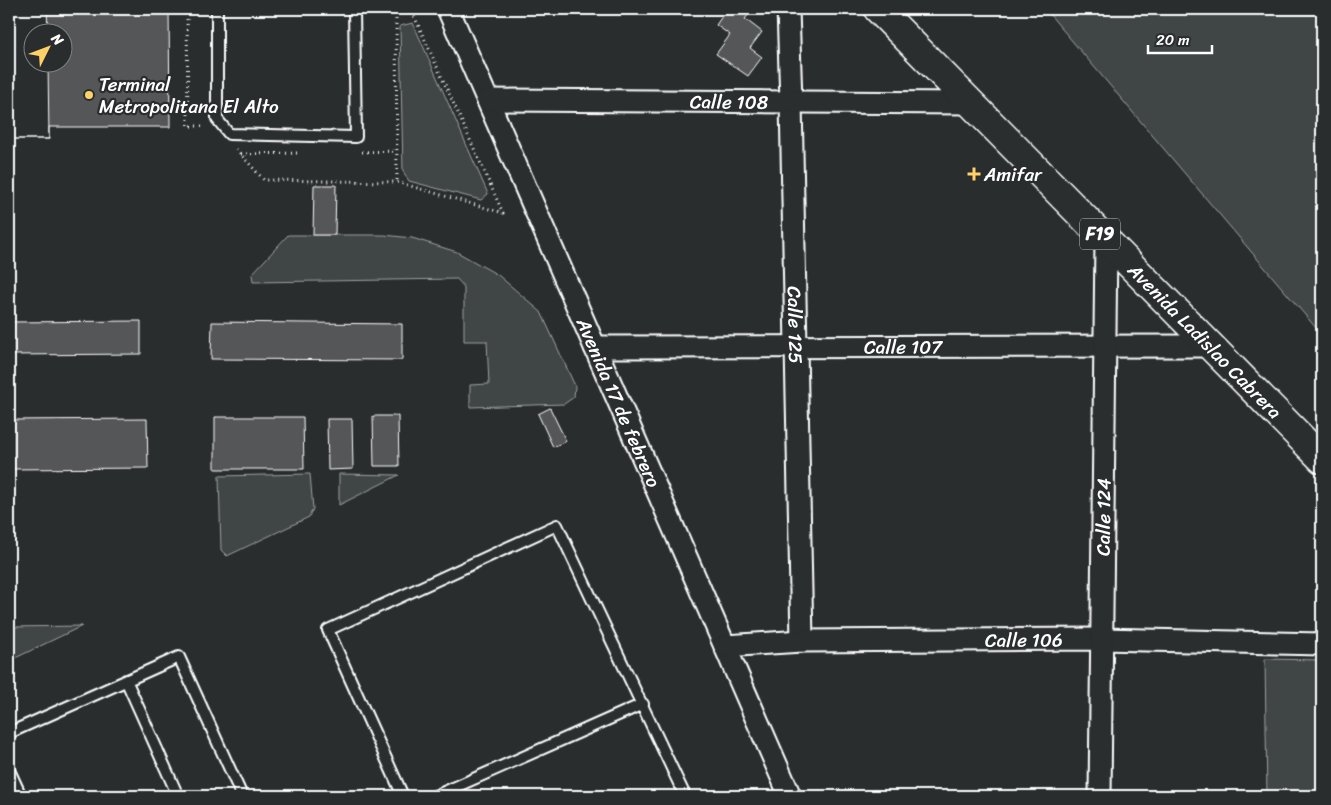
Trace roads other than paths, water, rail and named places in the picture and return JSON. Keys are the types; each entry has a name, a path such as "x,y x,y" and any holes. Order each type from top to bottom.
{"highway":[{"name":"Avenida Ladislao Cabrera","path":"878,9 1322,459"}],"street":[{"name":"Avenida 17 de febrero","path":"448,9 790,796"},
{"name":"Calle 125","path":"788,9 792,102 802,641"},
{"name":"Calle 108","path":"488,100 971,103"},
{"name":"Calle 124","path":"1100,796 1106,240"},
{"name":"Calle 107","path":"595,347 1211,346"},
{"name":"Calle 106","path":"725,646 802,641 1101,639 1322,644"}],"lane":[{"path":"217,9 217,119 229,134 356,137 354,9"},
{"path":"403,796 328,630 557,526 685,796"},
{"path":"9,733 179,657 242,796"},
{"path":"126,680 178,796"},
{"path":"435,796 643,704"},
{"path":"9,770 21,796"}],"place":[{"name":"Terminal Metropolitana El Alto","path":"89,95"},
{"name":"Amifar","path":"974,174"}]}
